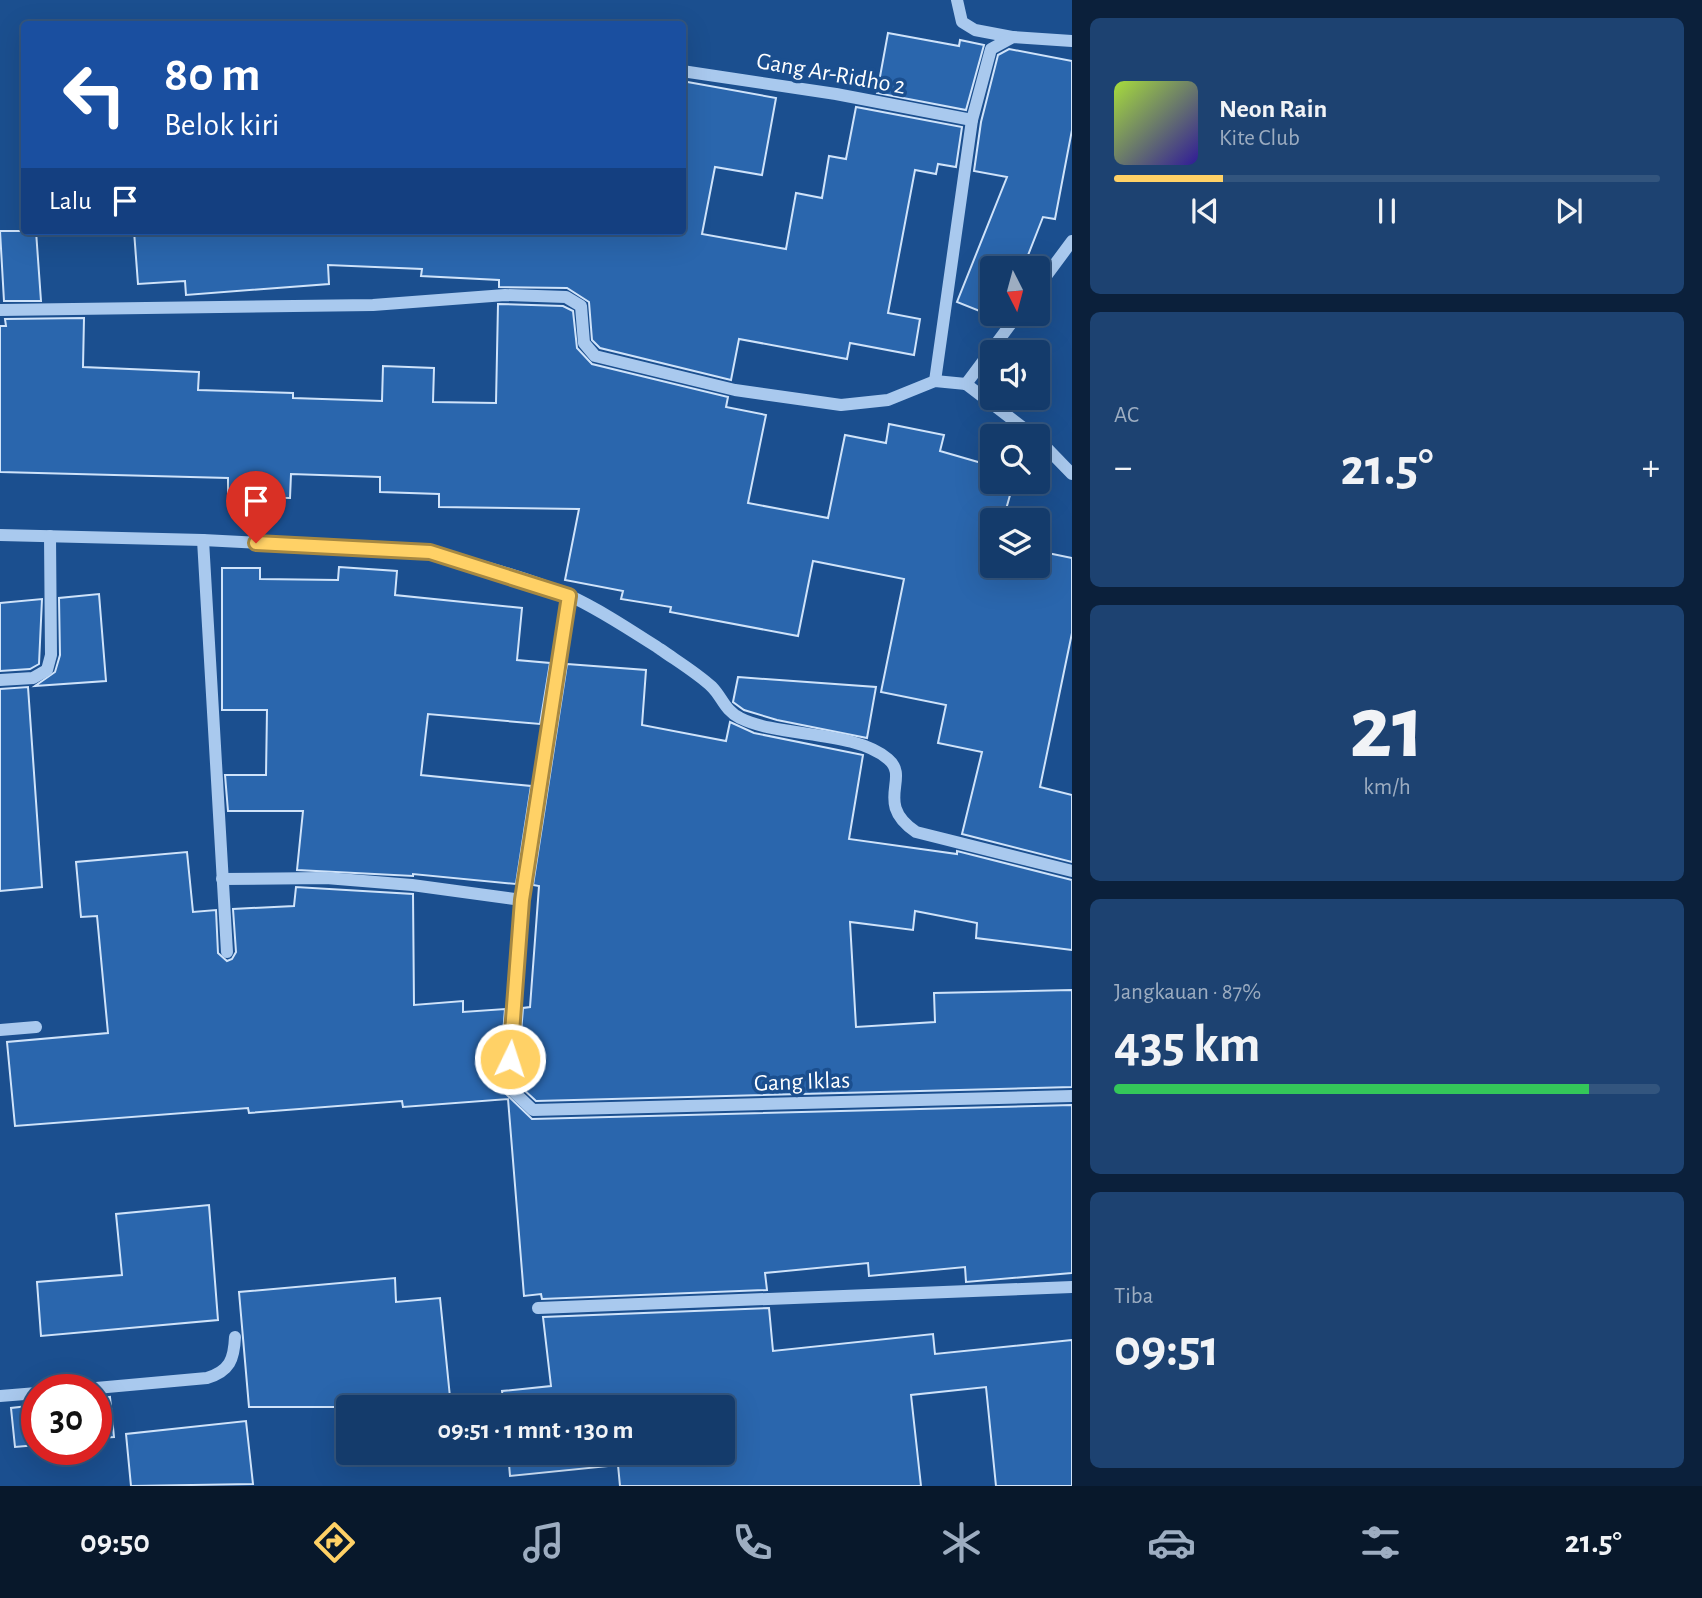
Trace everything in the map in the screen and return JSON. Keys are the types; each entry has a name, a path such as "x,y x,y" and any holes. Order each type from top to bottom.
{"street":[{"path":"957,0 962,22 975,30 1013,37 1072,41"},
{"path":"935,381 972,120 991,49 1013,37"},
{"name":"Gang Ar-Ridho 2","path":"686,72 836,94 972,120"},
{"path":"1050,272 1072,242"},
{"path":"0,310 373,305 505,295 566,297 581,306 584,343 595,356 722,387 841,405 888,400 935,381 966,384 1019,424"},
{"path":"966,384 1009,326"},
{"path":"1050,451 1072,474"},
{"path":"0,535 203,540 430,552 569,596 687,669 713,688 724,706 743,720 864,747 886,757 893,764 896,774 894,808 900,821 916,832 1072,871"},
{"path":"0,680 33,678 47,670 51,655 50,536"},
{"path":"203,540 227,952"},
{"path":"222,879 326,878 412,885 522,900 569,596"},
{"name":"Gang Iklas","path":"522,900 510,1059 514,1092 533,1110 1072,1096"},
{"path":"0,1030 36,1027"},
{"path":"538,1308 1072,1287"},
{"path":"112,1387 207,1378 220,1374 230,1365 235,1337"},
{"path":"0,1396 21,1394"}],"building":[{"path":"888,33 959,46 960,40 984,45 966,110 877,93"},
{"path":"1009,49 1072,61 1072,130 1055,219 1043,217 1028,256 980,256 980,311 957,302 1007,177 974,171 981,122 998,55"},
{"path":"686,82 776,98 762,175 715,167 702,234 786,249 796,193 822,198 829,156 846,159 856,107 962,127 956,167 938,164 936,174 915,170 888,313 920,319 914,355 850,343 847,359 739,339 731,380 600,348 592,340 589,302 567,288 499,287 499,280 421,276 422,269 328,265 329,284 186,295 185,281 138,284 134,235 686,235"},
{"path":"0,231 21,231 21,235 36,235 41,301 4,301"},
{"path":"498,304 563,306 573,311 577,348 592,364 728,397 726,407 766,415 748,503 828,518 845,435 886,443 889,424 944,435 940,451 980,463 980,494 1010,494 1006,508 980,508 980,578 1050,578 1050,553 1072,558 1072,633 1040,787 1072,795 1072,862 962,834 982,752 938,743 946,705 881,692 904,579 813,561 798,636 670,612 671,607 621,599 623,591 565,580 579,509 439,507 439,494 380,492 380,477 291,474 290,498 228,497 228,478 0,472 0,326 6,326 5,319 84,318 83,367 199,372 198,390 293,393 293,398 382,401 383,366 434,368 433,402 496,403"},
{"path":"339,567 397,571 395,595 522,608 517,660 550,663 540,724 428,714 421,775 531,786 516,884 413,874 297,870 303,811 228,811 225,775 266,775 267,710 222,710 222,568 260,568 260,579 338,580"},
{"path":"99,594 106,681 35,686 55,672 60,655 59,598"},
{"path":"42,599 39,664 30,669 0,671 0,603"},
{"path":"567,664 646,670 642,725 726,741 730,722 754,733 863,755 849,839 957,854 957,851 1072,880 1072,950 976,938 977,923 915,911 913,930 850,922 856,1027 935,1022 934,993 1072,990 1072,1087 536,1101 522,1088 519,1059 523,1008 530,1007 539,886 533,885"},
{"path":"738,677 876,687 867,738 777,720 744,710 733,702"},
{"path":"28,687 42,887 0,891 0,689"},
{"path":"187,852 193,912 216,910 218,953 227,961 232,959 236,952 233,909 294,906 296,887 413,894 414,1005 463,1001 463,1012 505,1009 501,1059 505,1093 532,1119 1072,1105 1072,1273 966,1282 965,1267 869,1276 868,1263 765,1273 767,1290 542,1299 541,1294 524,1296 508,1099 403,1107 402,1101 249,1113 248,1108 15,1126 7,1042 108,1033 97,916 81,917 76,862"},
{"path":"209,1205 218,1320 41,1336 37,1282 122,1275 116,1214"},
{"path":"395,1278 396,1302 440,1298 450,1395 336,1395 336,1407 249,1407 239,1292"},
{"path":"769,1308 773,1351 933,1334 935,1354 1072,1340 1072,1486 996,1486 986,1387 911,1395 921,1486 620,1486 618,1465 735,1465 735,1395 502,1395 502,1391 551,1386 543,1317"},
{"path":"21,1407 21,1446 15,1447 11,1408"},
{"path":"246,1421 253,1484 131,1486 126,1434"},
{"path":"509,1465 618,1465 510,1476"}],"route":[{"path":"256,543 430,552 569,596 522,900 510,1059"}]}
